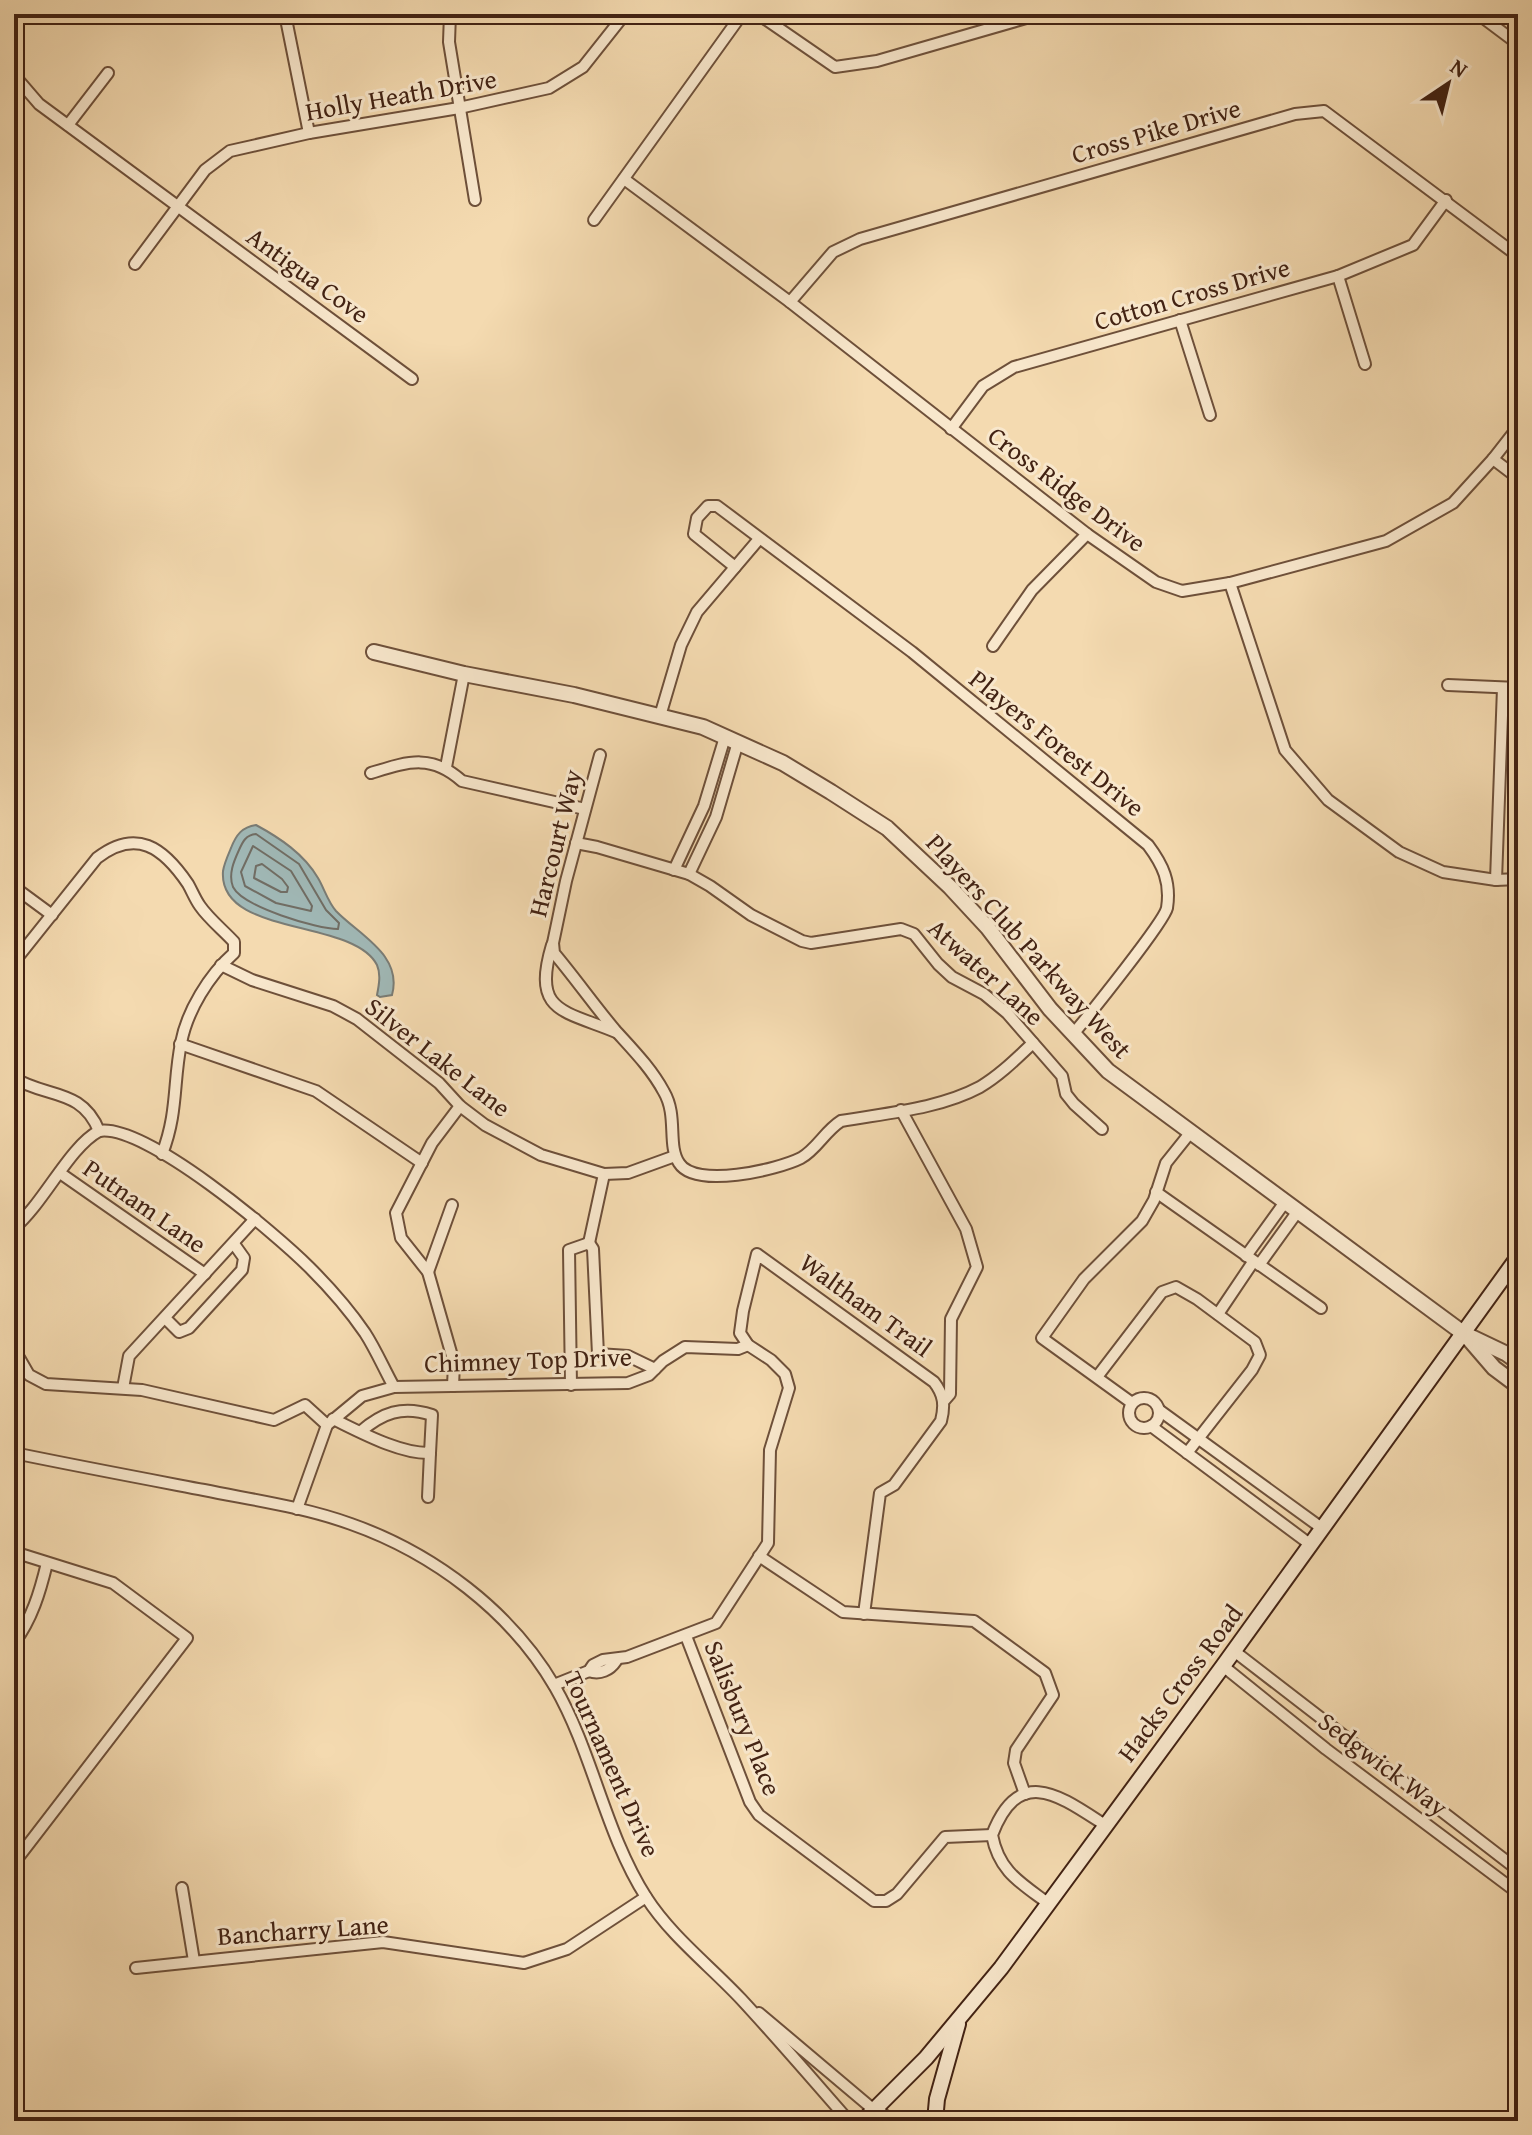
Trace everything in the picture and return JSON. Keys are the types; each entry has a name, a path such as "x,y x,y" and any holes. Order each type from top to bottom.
{"street":[{"path":"285,14 309,133"},
{"path":"450,14 449,42 475,200"},
{"name":"Holly Heath Drive","path":"135,264 205,170 230,151 309,133 537,92 561,82 592,57 625,14"},
{"path":"594,220 742,14"},
{"path":"758,14 835,67 877,61 1040,14"},
{"path":"1478,14 1518,44"},
{"path":"68,125 108,73"},
{"name":"Antigua Cove","path":"14,75 27,93 68,125 412,379"},
{"name":"Cross Pike Drive","path":"790,302 833,252 860,239 1295,114 1324,111 1518,256"},
{"name":"Cross Ridge Drive","path":"624,179 790,302 1087,534 1156,582 1182,591 1230,583 1386,541 1453,503 1518,427"},
{"name":"Cotton Cross Drive","path":"951,429 983,386 1014,367 1338,276 1413,245 1446,200"},
{"path":"1338,276 1365,364"},
{"path":"1180,320 1210,415"},
{"path":"1493,459 1518,478"},
{"name":"Players Forest Drive","path":"735,567 694,534 697,518 708,506 717,506 912,652 1148,845 1162,863 1168,882 1166,912 1074,1033"},
{"path":"993,646 1032,590 1087,534"},
{"path":"660,716 681,645 697,612 759,539"},
{"path":"1230,583 1285,750 1328,800 1399,852 1443,872 1496,880 1518,879"},
{"name":"Players Club Parkway West","path":"374,652 464,674 574,695 703,727 783,763 887,828 988,928 1050,1009 1108,1071 1463,1333"},
{"path":"446,767 464,674"},
{"path":"1448,685 1518,688"},
{"path":"1496,880 1503,688"},
{"path":"674,870 731,739"},
{"path":"689,874 721,802 731,739"},
{"name":"Harcourt Way","path":"600,755 544,972 545,991 552,1004 618,1033"},
{"path":"371,773 423,762 446,767 462,781 585,809"},
{"path":"706,798 721,802"},
{"path":"696,825 710,831"},
{"path":"14,962 97,858 114,845 132,843 149,846 162,853 188,884 200,906 234,942 234,953 221,965 197,1003 180,1044 172,1129 162,1154"},
{"name":"Atwater Lane","path":"576,843 689,874 751,915 802,941 811,943 901,929 914,934 952,977 984,994 1007,1013 1062,1076 1066,1094 1074,1104 1102,1129"},
{"path":"14,887 52,915"},
{"name":"Harcourt Way","path":"553,943 554,953 650,1069 666,1095 673,1115 675,1156"},
{"name":"Silver Lake Lane","path":"221,965 252,980 333,1006 357,1019 439,1083 460,1106 485,1125 541,1155 604,1174 628,1173 675,1156"},
{"path":"675,1156 683,1168 694,1175 722,1177 800,1158 813,1149 829,1128 841,1121 949,1100 980,1087 1013,1063 1033,1043"},
{"path":"180,1044 316,1091 422,1163"},
{"path":"14,1078 72,1099 92,1116 99,1131"},
{"path":"453,1386 454,1363 428,1272 401,1238 396,1213 432,1143 460,1106"},
{"path":"864,1614 880,1493 894,1485 941,1421 943,1400 950,1394 951,1319 977,1267 966,1229 901,1110"},
{"path":"14,1228 30,1214 90,1136 99,1131 126,1133 162,1154 255,1219 310,1269 365,1333 394,1387"},
{"path":"1132,1403 1042,1338 1084,1279 1142,1221 1171,1155 1190,1133"},
{"name":"Putnam Lane","path":"60,1173 205,1274"},
{"path":"604,1174 589,1243 593,1249 598,1354 628,1356 655,1369"},
{"path":"1156,1192 1321,1308"},
{"path":"1253,1261 1260,1237 1285,1202"},
{"path":"428,1272 452,1205"},
{"path":"1218,1314 1253,1261 1272,1245 1298,1211"},
{"path":"123,1388 129,1356 255,1219"},
{"path":"1260,1237 1272,1245"},
{"path":"571,1385 569,1250 589,1243"},
{"path":"165,1318 179,1332 189,1328 242,1270 244,1258 234,1244"},
{"name":"Waltham Trail","path":"748,1345 740,1333 757,1254 934,1382 943,1400"},
{"name":"Hacks Cross Road","path":"863,2121 926,2058 1049,1904 1518,1257"},
{"path":"1097,1377 1162,1292 1170,1287 1187,1293 1255,1342 1260,1355 1252,1370 1187,1453"},
{"path":"1463,1333 1518,1362"},
{"path":"1463,1333 1494,1368 1518,1386"},
{"path":"554,1685 589,1671 603,1660 616,1661 716,1623 768,1543 770,1450 789,1388 785,1374 748,1345"},
{"name":"Chimney Top Drive","path":"330,1422 362,1396 394,1387 628,1383 649,1375 685,1347 738,1349 748,1345"},
{"path":"14,1349 29,1375 39,1382 123,1388 274,1420 305,1405 330,1422 419,1453 430,1453"},
{"path":"1159,1410 1158,1418 1151,1426 1144,1428 1133,1424 1128,1413 1137,1399 1149,1398 1159,1410 1323,1529"},
{"path":"360,1432 378,1416 396,1411 422,1411 432,1415 428,1497"},
{"path":"297,1509 330,1422"},
{"path":"1151,1426 1311,1545"},
{"name":"Tournament Drive","path":"14,1453 297,1509 349,1523 383,1537 437,1567 481,1600 509,1627 554,1685 571,1718 620,1843 646,1897 679,1937 739,1997 849,2121"},
{"path":"1222,1479 1232,1463"},
{"path":"1273,1516 1284,1501"},
{"path":"14,1552 113,1583 187,1638 14,1863"},
{"path":"759,1556 843,1612 974,1621 1045,1673 1053,1695 1016,1750 1014,1763 1025,1794"},
{"path":"14,1643 24,1630 38,1598 47,1563"},
{"name":"Salisbury Place","path":"686,1636 750,1802 759,1815 874,1901 886,1901 897,1894 945,1837 992,1835"},
{"name":"Sedgwick Way","path":"1234,1651 1518,1870"},
{"name":"Sedgwick Way","path":"1223,1666 1326,1749 1518,1893"},
{"path":"1049,1904 999,1861 992,1835 1006,1811 1014,1800 1025,1794 1050,1792 1105,1825"},
{"path":"182,1888 194,1961"},
{"name":"Bancharry Lane","path":"136,1968 383,1942 524,1963 567,1949 646,1897"},
{"name":"Tournament Drive","path":"739,1997 889,2121"},
{"path":"935,2121 937,2099 960,2018"}],"water":[{"path":"256,825 306,861 336,911 385,957 394,981 392,995 377,995 378,968 363,950 342,940 263,917 242,907 227,892 223,871 233,843 243,830"}]}
